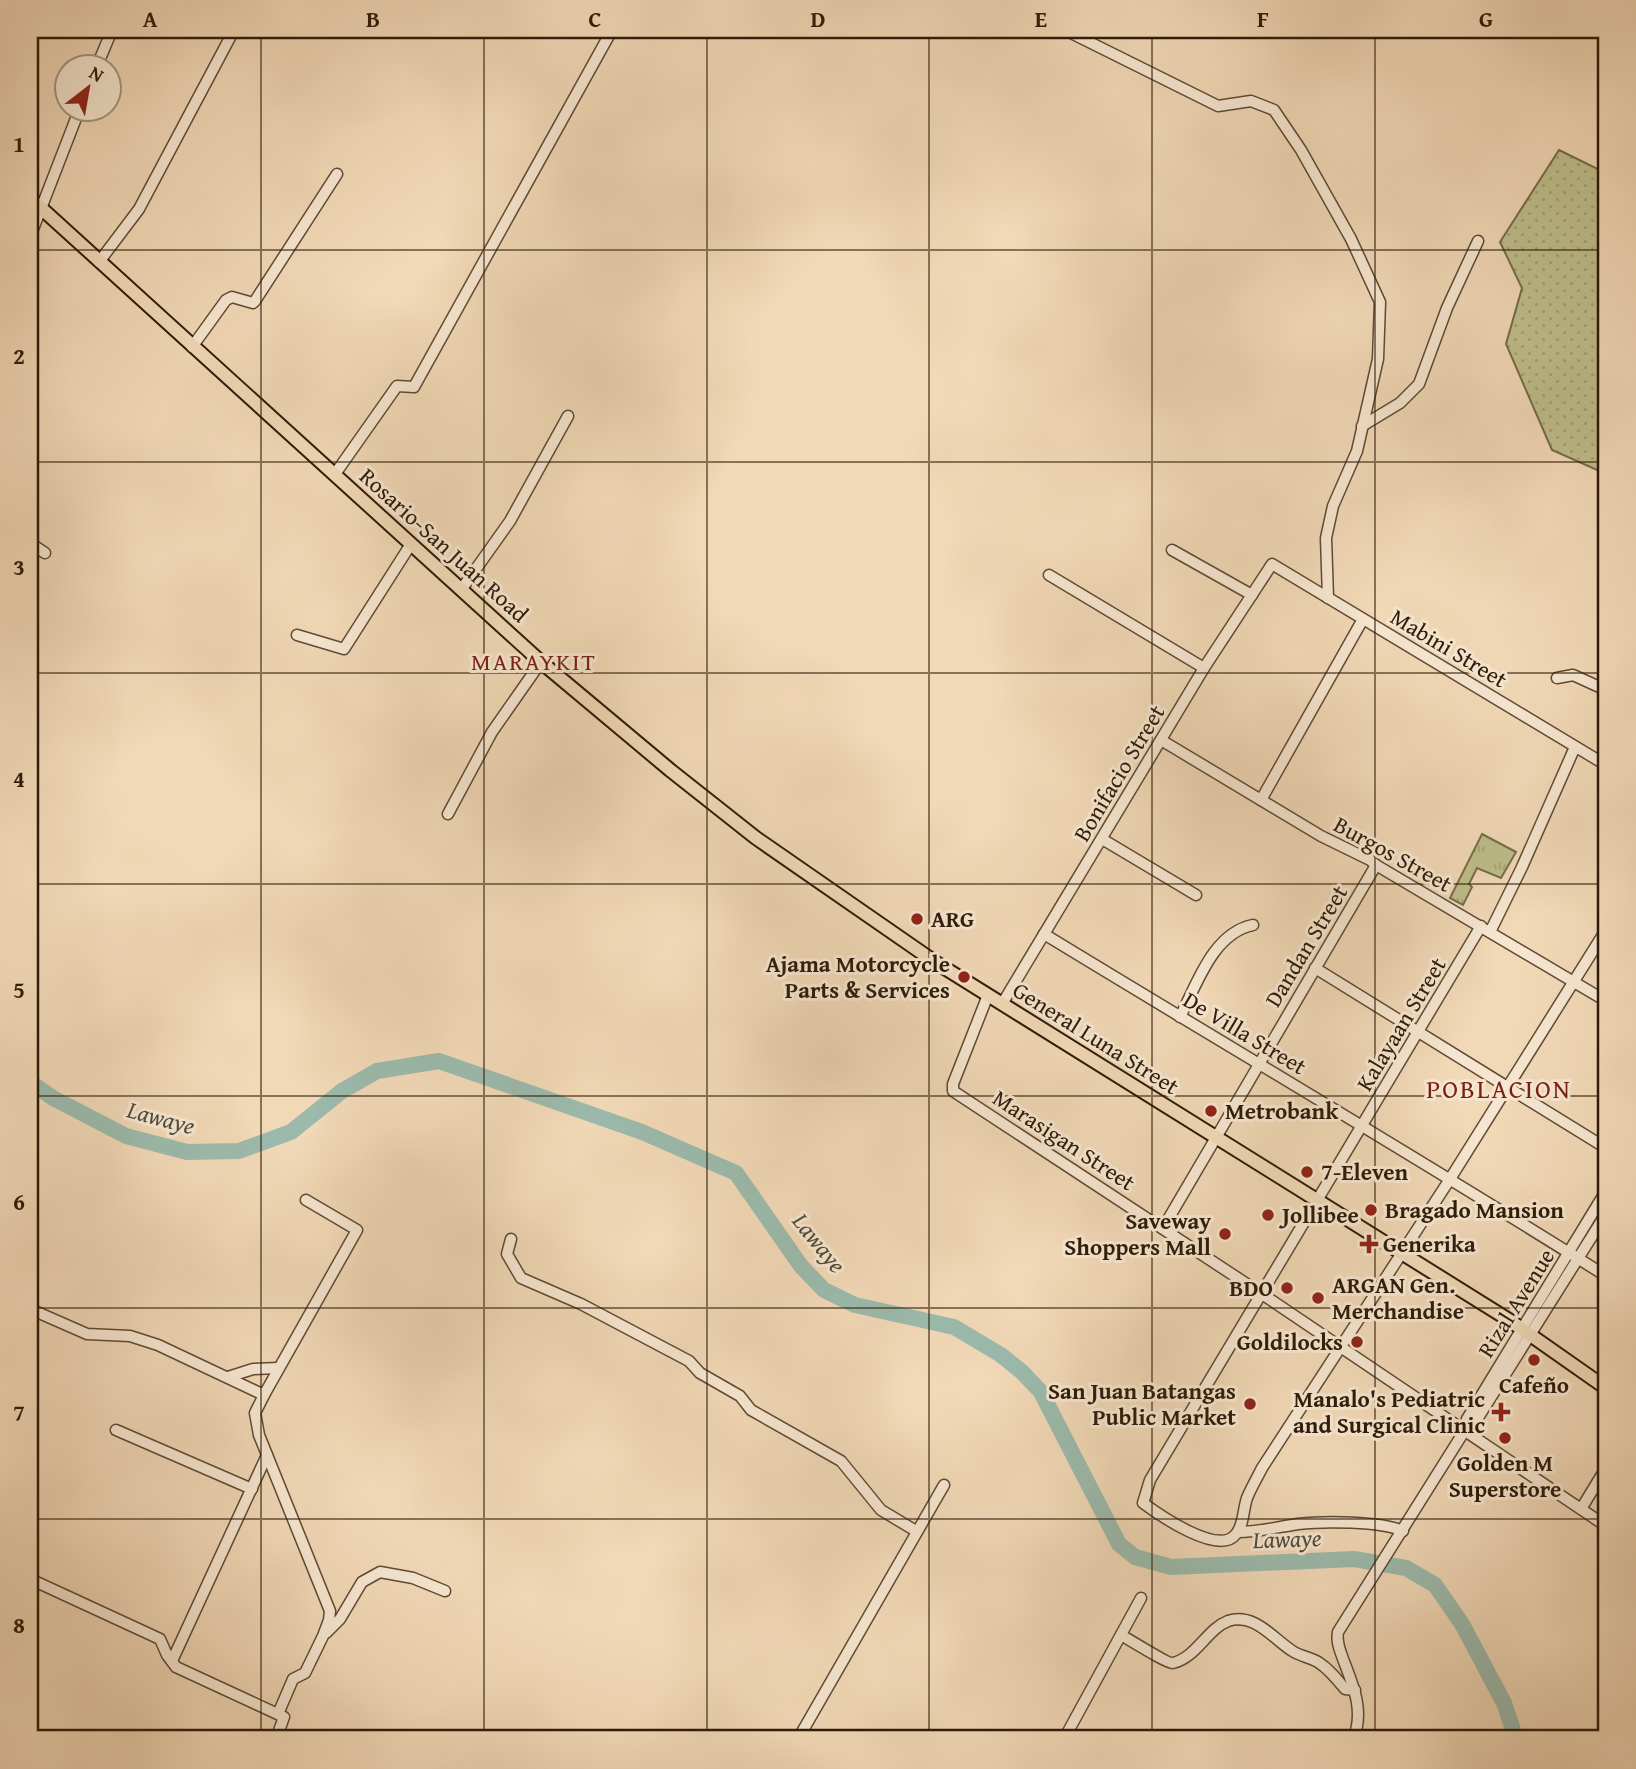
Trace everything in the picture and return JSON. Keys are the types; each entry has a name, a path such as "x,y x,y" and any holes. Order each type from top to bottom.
{"main road":[{"name":"Rosario-San Juan Road","path":"30,198 541,662 670,770 756,838 896,937 988,995"},
{"name":"General Luna Street","path":"988,995 1527,1331 1606,1388"}],"street":[{"path":"103,52 112,30"},
{"path":"99,262 139,209 233,30"},
{"path":"335,474 397,386 414,387 612,30"},
{"path":"1065,30 1217,106 1251,100 1274,110 1301,150 1351,239 1380,302 1378,359 1357,451 1333,506 1326,538 1328,598"},
{"path":"30,237 75,122"},
{"path":"192,347 226,300 232,297 253,303 256,301 337,174"},
{"path":"1362,426 1400,403 1419,384 1447,308 1478,241"},
{"path":"461,590 510,521 568,416"},
{"path":"30,543 45,553"},
{"path":"298,635 344,649 411,544"},
{"path":"1172,550 1252,595"},
{"name":"Mabini Street","path":"1272,564 1606,765"},
{"name":"Bonifacio Street","path":"1002,1004 1204,668 1272,564"},
{"path":"1049,575 1204,668"},
{"path":"1261,800 1363,619"},
{"path":"448,814 492,732 541,662"},
{"path":"1557,678 1573,675 1606,690"},
{"name":"Burgos Street","path":"1161,740 1321,836 1370,860 1606,1001"},
{"name":"Kalayaan Street","path":"1235,1535 1214,1539 1194,1535 1172,1523 1143,1503 1150,1480 1418,1032 1486,929 1522,867 1575,747"},
{"path":"1102,839 1196,895"},
{"name":"Dandan Street","path":"1163,1228 1376,865"},
{"path":"1180,1017 1214,951 1239,928 1253,925"},
{"path":"1402,1533 1385,1526 1328,1523 1300,1524 1235,1535 1247,1498 1262,1468 1450,1179 1606,930"},
{"name":"De Villa Street","path":"1044,934 1258,1065 1363,1125 1606,1276"},
{"path":"1315,968 1606,1148"},
{"name":"Marasigan Street","path":"988,995 953,1084 953,1091 1342,1347 1606,1526"},
{"name":"Rizal Avenue","path":"1353,1739 1358,1715 1355,1690 1337,1638 1341,1626 1465,1430 1474,1424 1569,1252 1606,1192"},
{"path":"278,1714 293,1679 305,1673 323,1636 330,1612 259,1435 256,1413 278,1368 357,1230 306,1200"},
{"name":"Rizal Avenue","path":"1527,1331 1579,1259 1606,1214"},
{"path":"511,1239 507,1254 522,1278 581,1304 689,1361 700,1373 740,1396 751,1410 841,1461 881,1510 916,1531"},
{"path":"30,1309 87,1334 130,1336 158,1345 264,1395"},
{"path":"228,1377 253,1369 278,1368"},
{"path":"116,1430 251,1489"},
{"path":"172,1661 267,1455"},
{"path":"1581,1509 1606,1468"},
{"path":"798,1739 944,1485"},
{"path":"323,1636 340,1619 362,1582 380,1572 413,1578 445,1591"},
{"path":"30,1579 160,1639 176,1667 284,1717 276,1739"},
{"path":"1064,1739 1141,1598"},
{"path":"1121,1635 1167,1663 1172,1663 1190,1654 1227,1622 1248,1620 1276,1637 1292,1651 1318,1662 1329,1670 1345,1689 1355,1690"}],"green space":[{"path":"1559,150 1606,173 1606,474 1552,450 1506,344 1522,288 1500,242"},
{"path":"1482,834 1516,852 1501,878 1477,868 1463,905 1450,898"}],"waterway":[{"name":"Lawaye","path":"30,1082 53,1098 126,1136 187,1152 239,1151 291,1132 342,1091 377,1071 439,1061 642,1132 736,1173 801,1266 824,1290 855,1305 954,1327 1001,1355 1022,1372 1041,1392 1119,1544 1135,1557 1171,1567 1354,1559 1406,1568 1435,1585 1462,1624 1504,1703 1516,1739"}],"place":[{"name":"ARG","path":"917,919"},
{"name":"Ajama Motorcycle Parts & Services","path":"964,977"},
{"name":"Metrobank","path":"1211,1111"},
{"name":"7-Eleven","path":"1307,1172"},
{"name":"Bragado Mansion","path":"1371,1210"},
{"name":"Jollibee","path":"1268,1215"},
{"name":"Saveway Shoppers Mall","path":"1225,1234"},
{"name":"Generika","path":"1369,1244"},
{"name":"BDO","path":"1287,1288"},
{"name":"ARGAN Gen. Merchandise","path":"1318,1298"},
{"name":"Goldilocks","path":"1357,1342"},
{"name":"Cafeño","path":"1534,1360"},
{"name":"San Juan Batangas Public Market","path":"1250,1404"},
{"name":"Manalo's Pediatric and Surgical Clinic","path":"1501,1412"},
{"name":"Golden M Superstore","path":"1505,1438"}],"district":[{"name":"MARAYKIT","path":"534,662"},
{"name":"POBLACION","path":"1499,1089"}]}
